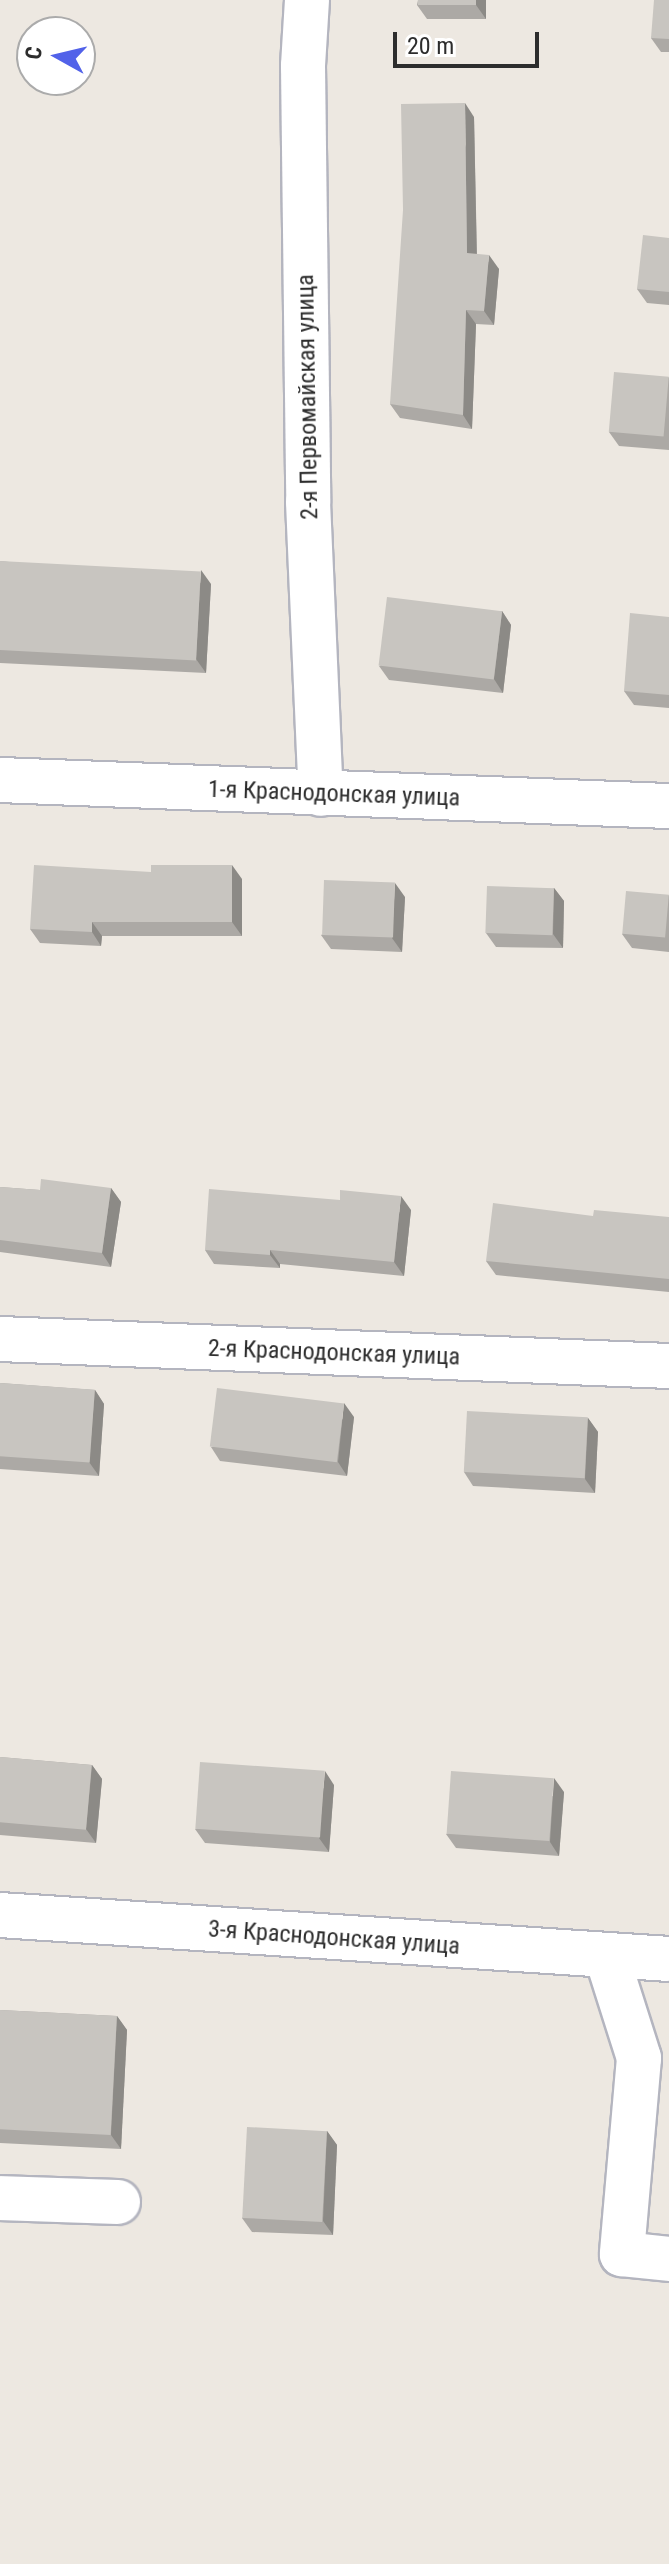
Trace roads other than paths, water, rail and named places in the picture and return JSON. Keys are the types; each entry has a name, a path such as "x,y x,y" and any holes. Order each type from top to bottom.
{"street":[{"name":"2-я Первомайская улица","path":"307,0 308,502 321,794"},
{"name":"1-я Краснодонская улица","path":"0,780 669,806"},
{"name":"2-я Краснодонская улица","path":"0,1339 669,1366"},
{"name":"3-я Краснодонская улица","path":"0,1915 669,1959"},
{"path":"607,1957 639,2058 622,2254 669,2259"},
{"path":"0,2198 118,2202"}]}
